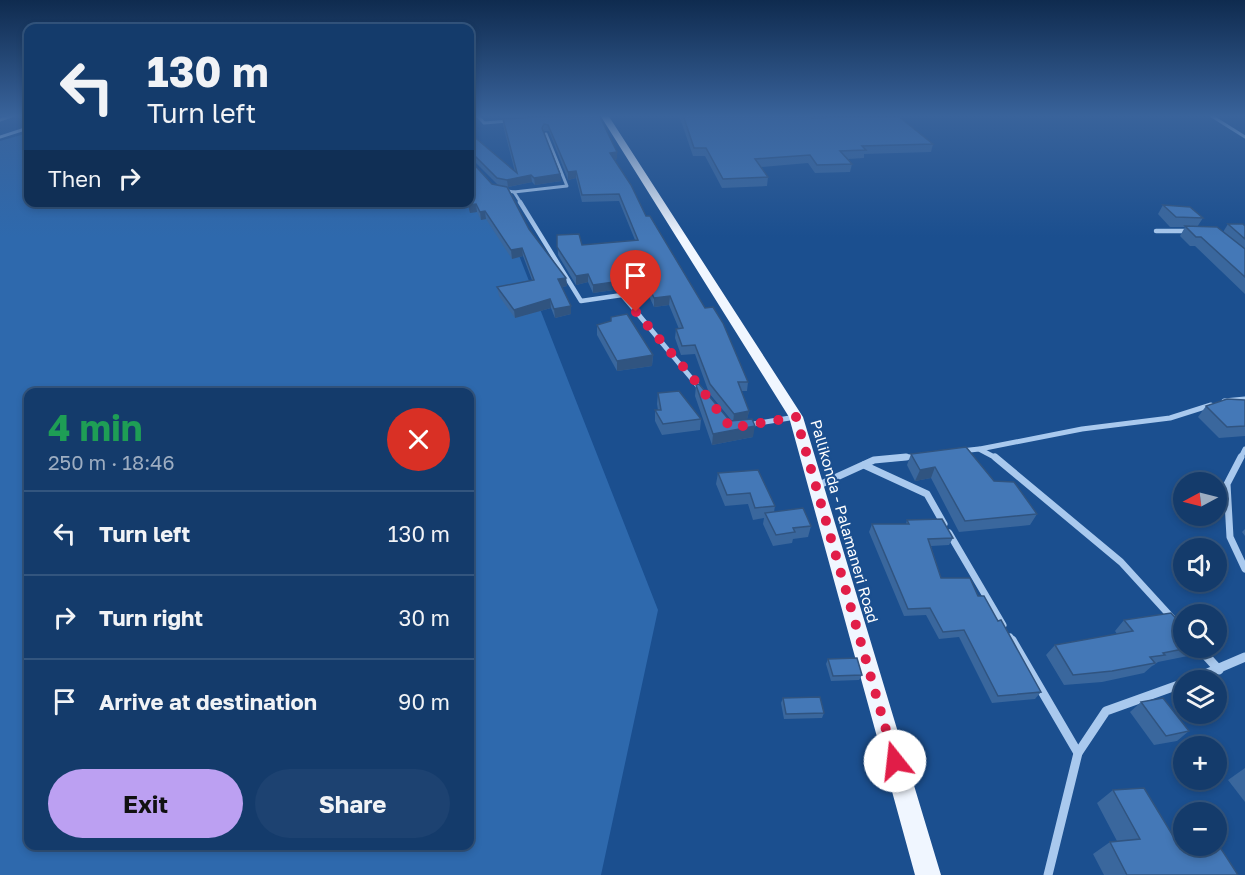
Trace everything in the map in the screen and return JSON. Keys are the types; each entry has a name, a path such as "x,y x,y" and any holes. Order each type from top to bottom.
{"main road":[{"name":"Pallikonda - Palamaneri Road","path":"629,156 796,417 928,875"}],"street":[{"path":"496,189 514,192 567,186 555,156"},
{"path":"514,192 581,301 622,295 705,394"},
{"path":"1156,231 1201,232"},
{"path":"956,452 1082,429 1170,418 1232,399 1245,399"},
{"path":"741,426 796,417"},
{"path":"980,449 997,458 1121,562 1173,619"},
{"path":"1245,449 1227,484 1230,537 1245,569"},
{"path":"816,487 874,460 933,454"},
{"path":"864,465 927,494 1078,753"},
{"path":"1208,658 1219,670 1245,657"},
{"path":"1048,875 1078,753 1106,711 1173,687"}],"shaded area":[{"path":"0,156 24,156 24,207 474,205 511,235 658,610 601,875 0,875"}],"building":[{"path":"475,156 497,156 517,173 513,156 553,156 560,174 534,178 531,175 507,180 497,178"},
{"path":"561,156 612,156 631,185 646,216 650,216 705,308 713,307 723,323 748,382 738,382 749,411 734,414 710,384 695,345 682,346 676,329 683,328 670,296 654,298 648,285 644,285 641,278 593,285 588,274 576,276 557,247 557,235 579,234 582,245 638,240 619,194 582,195 576,171 568,172"},
{"path":"710,156 799,156 755,159 768,177 723,179"},
{"path":"811,156 844,156 852,164 817,165"},
{"path":"474,164 492,184 507,187 529,229 566,278 558,279 571,306 554,309 550,299 514,310 497,287 534,280 522,248 511,250 485,211 480,212 474,204"},
{"path":"1163,205 1190,207 1203,218 1176,217"},
{"path":"1228,224 1243,224 1245,239"},
{"path":"1185,226 1217,227 1245,249 1245,277 1201,237 1196,237"},
{"path":"627,314 653,355 617,361 597,325 611,321 611,317"},
{"path":"699,384 730,421 752,419 755,426 713,434 696,385"},
{"path":"679,391 701,419 663,424 655,410 661,410 658,393"},
{"path":"1227,399 1245,400 1245,426 1227,427 1206,406"},
{"path":"966,447 994,481 1014,482 1037,514 965,521 935,467 920,470 911,454"},
{"path":"758,470 775,506 755,508 750,493 727,495 718,473"},
{"path":"803,508 811,526 793,528 795,532 776,535 765,513"},
{"path":"942,519 953,538 928,539 941,578 970,578 978,596 984,596 998,621 1001,620 1041,692 998,696 964,630 943,632 930,608 908,609 872,524 909,524 907,520"},
{"path":"1171,613 1173,615 1173,651 1163,653 1165,655 1150,657 1155,663 1073,675 1055,645 1133,631 1124,620"},
{"path":"857,658 862,675 833,676 828,659"},
{"path":"820,697 824,713 786,714 783,698"},
{"path":"1163,698 1173,711 1173,724 1183,724 1189,731 1166,736 1141,702"},
{"path":"1144,788 1173,836 1173,856 1226,856 1238,875 1127,875 1110,842 1140,839 1113,790"}],"route":[{"path":"636,312 692,377 731,428 796,417 895,761"}]}
